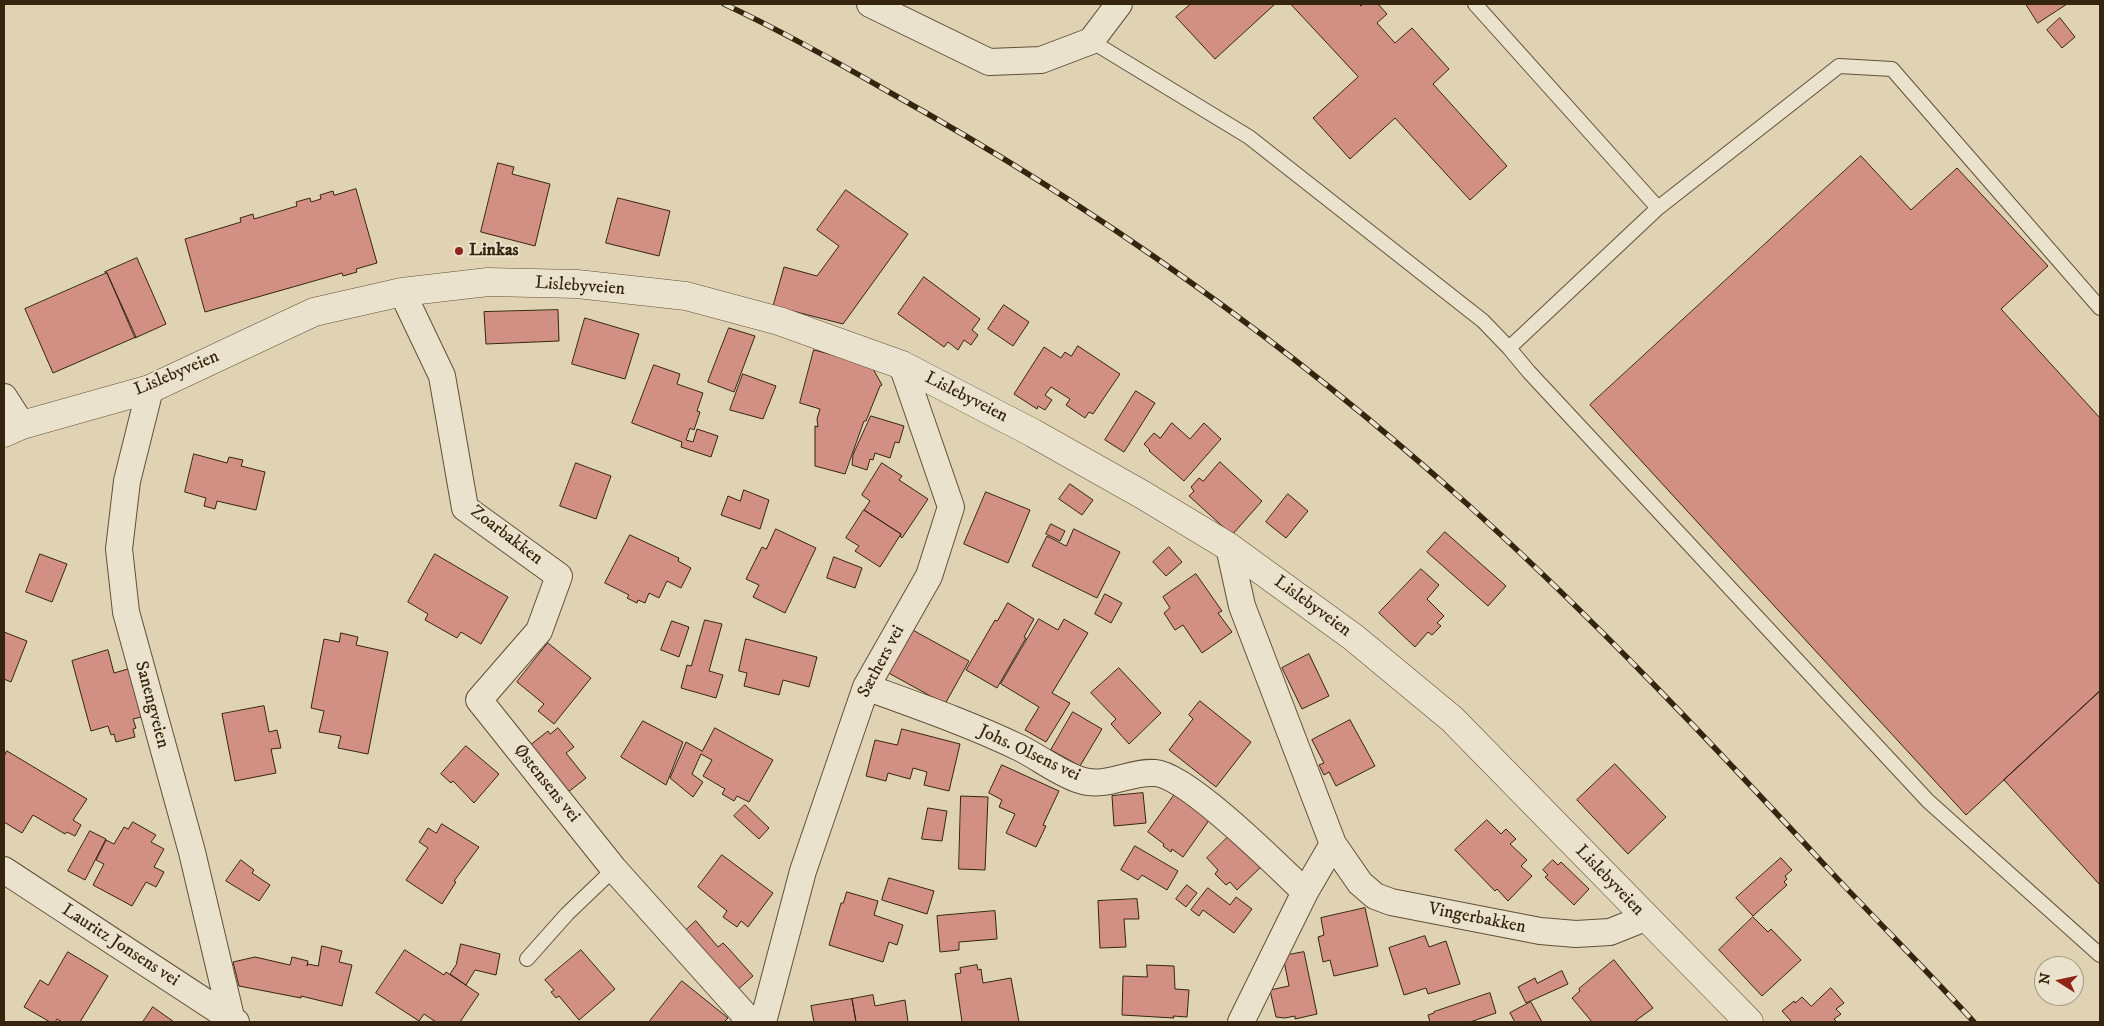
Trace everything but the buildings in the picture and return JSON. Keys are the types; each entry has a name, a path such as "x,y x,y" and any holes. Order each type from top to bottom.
{"street":[{"path":"870,4 989,62 1041,60 1091,41 1119,4"},
{"name":"Lislebyveien","path":"13,429 150,389 314,312 402,292 488,282 577,284 686,296 779,321 902,365 1033,432 1143,494 1230,548 1353,636 1452,719 1748,1022"},
{"name":"Zoarbakken","path":"402,292 442,376 466,508 559,576 539,631 479,700"},
{"name":"Sæthers vei","path":"763,1022 803,871 866,687 929,576 951,507 902,365"},
{"name":"Sanengveien","path":"150,389 127,481 120,549 126,612 192,852 234,1020"},
{"path":"4,397 13,429"},
{"name":"Vingerbakken","path":"1230,548 1242,606 1333,844 1360,883 1375,896 1391,902 1540,931 1576,934 1610,932 1645,918"},
{"name":"Johs. Olsens vei","path":"866,687 969,726 1020,748 1080,780 1095,783 1109,782 1154,773 1168,777 1183,785 1235,826 1305,892"},
{"name":"Østensens vei","path":"479,700 614,868 743,1013 746,1022"},
{"path":"1241,1022 1305,892 1333,844"},
{"name":"Lauritz Jonsens vei","path":"4,870 234,1020"}],"lane":[{"path":"1475,4 1658,208"},
{"path":"1091,41 1250,137 1483,321 1928,801 2100,955"},
{"path":"1509,348 1658,208 1839,66 1892,69 2100,308"},
{"path":"526,959 614,868"}],"railway":[{"path":"724,4 787,35 848,69 966,136 1042,183 1189,281 1331,388 1466,503 1562,592 1699,732 1974,1022"}],"place":[{"name":"Linkas","path":"459,251"}]}
